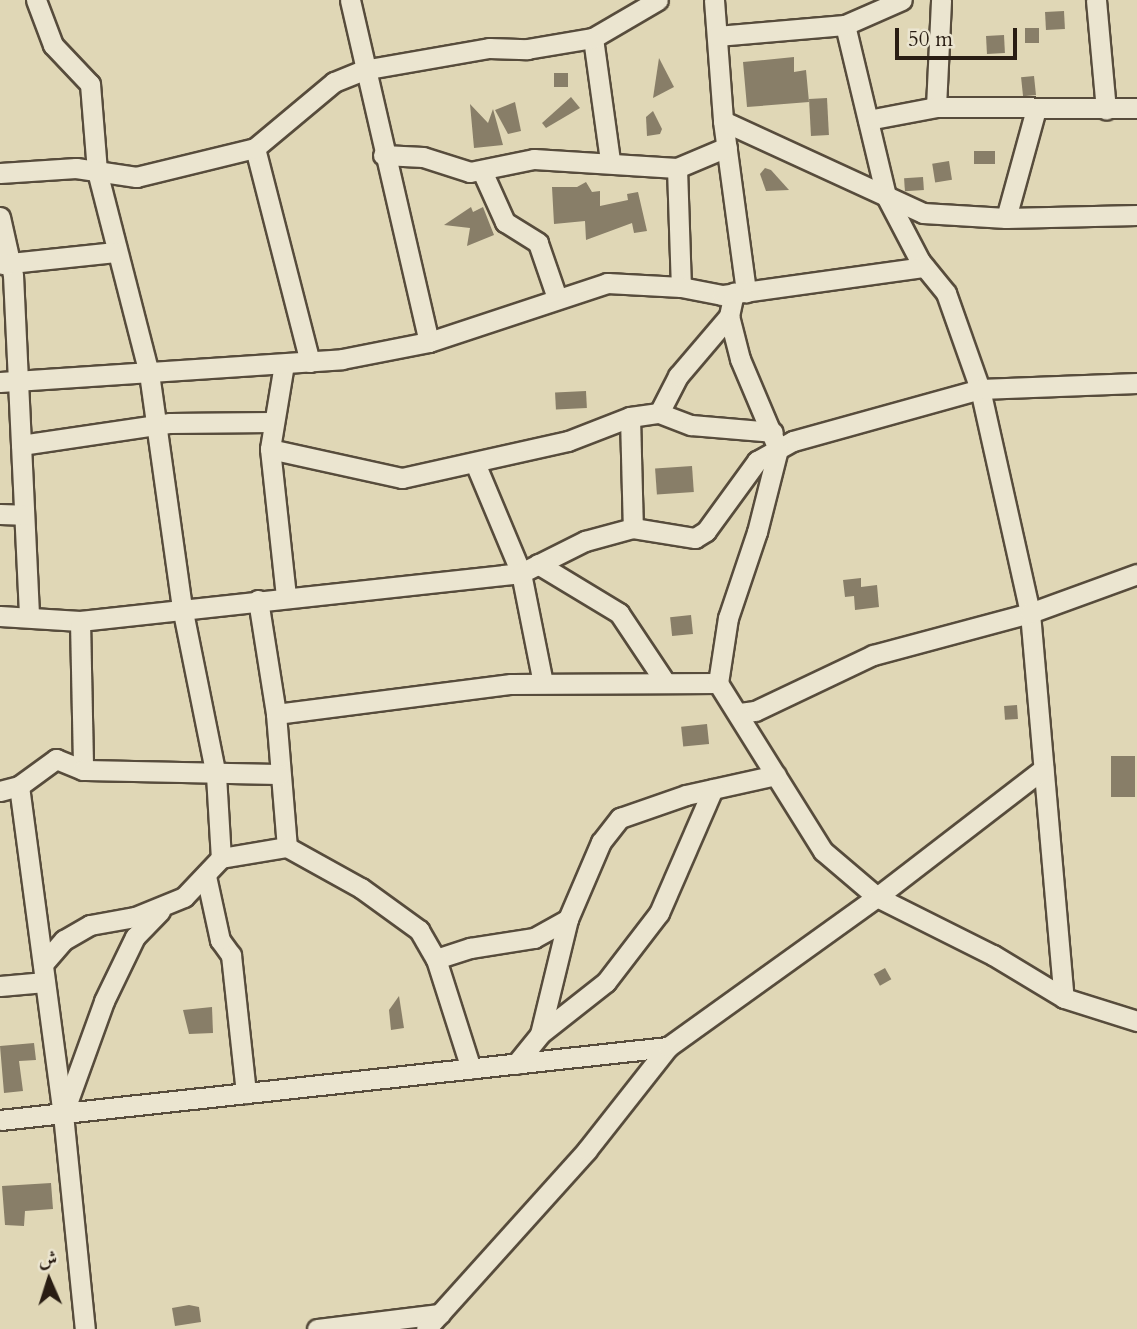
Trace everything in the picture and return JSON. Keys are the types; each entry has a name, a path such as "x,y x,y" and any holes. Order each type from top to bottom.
{"street":[{"path":"36,0 53,44 90,83 97,171 149,373 182,607 216,775 221,858"},
{"path":"350,0 363,70 429,342"},
{"path":"0,173 76,168 136,177 255,148 334,82 363,70 489,48 527,50 593,37 658,0"},
{"path":"659,413 678,376 729,316 740,292 714,0"},
{"path":"718,36 845,25 902,0"},
{"path":"936,107 941,0"},
{"path":"1096,0 1106,110"},
{"path":"845,25 886,197 924,267 946,293 980,389 1030,613 1064,998"},
{"path":"593,37 610,161"},
{"path":"868,120 936,107 1106,110 1137,108"},
{"path":"1006,218 1036,109"},
{"path":"723,121 923,213 1006,218 1137,215"},
{"path":"383,155 423,157 445,166 482,172 534,159 610,161 677,167 727,147"},
{"path":"255,148 310,362"},
{"path":"677,167 681,287"},
{"path":"482,172 505,222 538,243 558,298"},
{"path":"0,217 6,264 10,382 21,445 29,615"},
{"path":"6,264 116,252"},
{"path":"10,382 310,362 429,342 607,284 681,287 703,294 740,292 924,267"},
{"path":"729,316 740,359 776,440 757,532 728,618 718,683 740,713 823,851 877,897 993,955 1064,998 1137,1021"},
{"path":"284,364 272,422 270,449 286,597"},
{"path":"270,449 402,478 568,441 630,417 659,413 691,425 776,440 980,389 1137,383"},
{"path":"630,417 633,528"},
{"path":"21,445 157,425 272,422"},
{"path":"0,616 29,615 80,621 530,568 586,541 633,528 695,538 706,531 757,461 776,440"},
{"path":"475,463 530,568 544,683"},
{"path":"0,514 23,515"},
{"path":"530,568 620,613 665,682"},
{"path":"740,713 755,711 873,655 1030,613 1137,574"},
{"path":"258,600 276,714 288,847"},
{"path":"80,621 83,770"},
{"path":"276,714 544,683 718,683"},
{"path":"0,791 19,786 56,759 83,770 216,775 280,774"},
{"path":"426,1329 587,1150 668,1047 877,897 1043,769"},
{"path":"540,1034 568,919 601,842 620,818 713,789 776,775"},
{"path":"19,786 63,1114 85,1329"},
{"path":"516,1064 540,1034 606,982 659,913 713,789"},
{"path":"0,986 44,973 64,940 90,925 135,917 184,897 221,858 288,847 361,888 419,930 436,959 471,1069"},
{"path":"206,876 220,940 231,955 246,1093"},
{"path":"63,1114 104,1000 135,937 168,903"},
{"path":"436,959 534,938 568,919"},
{"path":"0,1120 668,1047"},
{"path":"317,1329 440,1314"}],"building":[{"path":"1064,11 1065,29 1046,30 1045,12"},
{"path":"1025,28 1039,28 1039,43 1025,43"},
{"path":"1004,35 1005,53 987,54 986,36"},
{"path":"794,57 794,72 806,70 809,102 747,107 743,62"},
{"path":"659,58 674,87 653,98"},
{"path":"554,73 568,73 568,87 554,87"},
{"path":"1034,76 1036,95 1023,96 1021,77"},
{"path":"571,97 580,108 546,128 542,123"},
{"path":"827,98 829,135 811,136 809,99"},
{"path":"515,102 521,131 508,134 495,110"},
{"path":"470,104 488,123 493,109 503,145 474,148"},
{"path":"653,111 662,129 660,134 647,136 646,117"},
{"path":"974,151 995,151 995,164 974,164"},
{"path":"949,161 952,180 935,182 932,164"},
{"path":"765,168 771,170 789,190 766,191 760,174"},
{"path":"923,177 924,190 905,191 904,178"},
{"path":"586,182 592,192 600,191 600,206 628,200 627,194 638,192 647,231 634,233 632,223 586,240 585,221 554,224 552,187 577,187"},
{"path":"471,207 473,212 483,207 494,235 467,246 470,228 444,225"},
{"path":"586,391 587,408 556,410 555,393"},
{"path":"692,466 694,492 657,495 655,469"},
{"path":"861,578 861,587 877,585 879,607 855,610 854,596 845,597 843,580"},
{"path":"691,615 693,634 672,636 670,617"},
{"path":"1017,705 1018,719 1005,720 1004,706"},
{"path":"707,724 709,744 683,747 681,727"},
{"path":"1111,756 1135,756 1135,797 1111,797"},
{"path":"885,968 891,979 880,986 874,974"},
{"path":"399,996 404,1028 391,1030 389,1010"},
{"path":"212,1007 213,1033 189,1034 183,1010"},
{"path":"34,1043 36,1060 19,1061 23,1091 4,1093 0,1046"},
{"path":"51,1183 53,1209 25,1211 24,1226 5,1225 2,1186"},
{"path":"189,1305 199,1307 201,1322 175,1326 172,1308"}]}
